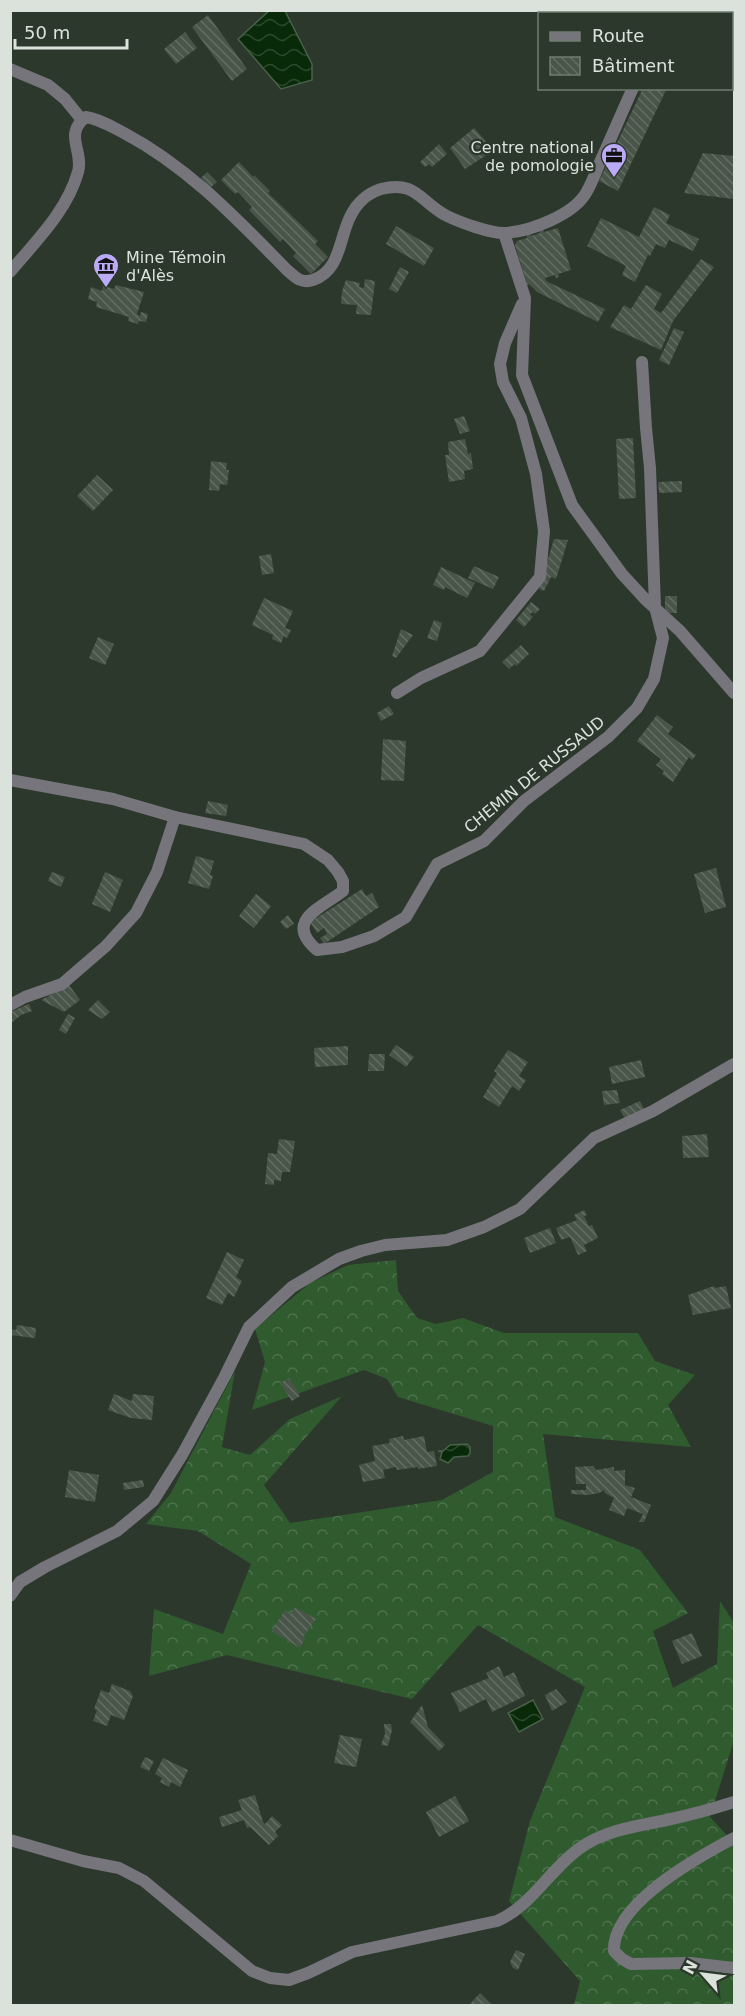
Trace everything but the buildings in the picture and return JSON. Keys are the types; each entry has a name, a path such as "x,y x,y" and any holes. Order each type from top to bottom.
{"street":[{"path":"10,69 48,85 65,99 82,120"},
{"path":"10,272 63,208 74,189 80,166 74,134 78,123 86,117 95,118 133,138 178,167 214,196 297,280 307,282 321,278 332,266 351,216 360,202 370,193 383,189 411,188 445,214 478,227 504,233 546,222 571,210 585,195 632,90"},
{"path":"504,233 525,298 522,375 572,505 622,574 680,631 735,693"},
{"path":"397,693 421,678 480,651 540,577 544,531 536,474 521,418 503,382 500,364 505,343 525,298"},
{"name":"CHEMIN DE RUSSAUD","path":"175,817 304,844 328,860 343,880 343,891 307,915 303,927 306,941 317,950 342,947 374,936 406,917 437,864 484,841 524,801 608,737 637,708 654,679 663,638 655,607 651,490 642,362"},
{"path":"10,780 113,799 175,817 157,872 136,913 106,946 62,984 25,997 10,1005"},
{"path":"10,1596 20,1582 117,1531 153,1501 182,1455 249,1327 292,1287 339,1259 361,1251 392,1244 447,1240 484,1227 520,1209 594,1138 653,1112 735,1064"},
{"path":"10,1840 82,1861 119,1868 144,1881 252,1971 270,1978 289,1980 352,1952 497,1920 511,1914 529,1900 581,1848 616,1830 706,1812 735,1802"},
{"path":"735,1838 664,1880 625,1920 617,1930 614,1941 614,1951 631,1964 690,1963 735,1968"}],"green space":[{"path":"396,1260 398,1291 417,1318 436,1324 463,1318 504,1333 638,1333 655,1361 695,1375 668,1405 691,1447 543,1434 555,1517 640,1550 688,1613 653,1631 673,1688 717,1664 720,1601 734,1623 734,1740 710,1817 734,1843 734,2005 574,2005 580,1981 509,1901 530,1821 585,1687 478,1625 412,1699 227,1655 149,1676 154,1609 223,1634 251,1564 198,1531 146,1524 171,1493 235,1371 222,1447 250,1455 290,1419 342,1396 264,1485 290,1523 442,1500 493,1472 493,1426 398,1397 387,1379 364,1370 252,1410 265,1362 255,1329 310,1283 348,1265"}],"water":[{"path":"270,10 285,11 312,64 312,80 281,89 238,39"},
{"path":"467,1444 470,1447 468,1456 454,1457 448,1463 440,1459 442,1452 438,1451 443,1451 450,1445"},
{"path":"533,1700 543,1719 519,1732 508,1713"}],"place":[{"name":"Centre national de pomologie","path":"614,179"},
{"name":"Mine Témoin d'Alès","path":"106,289"}]}
